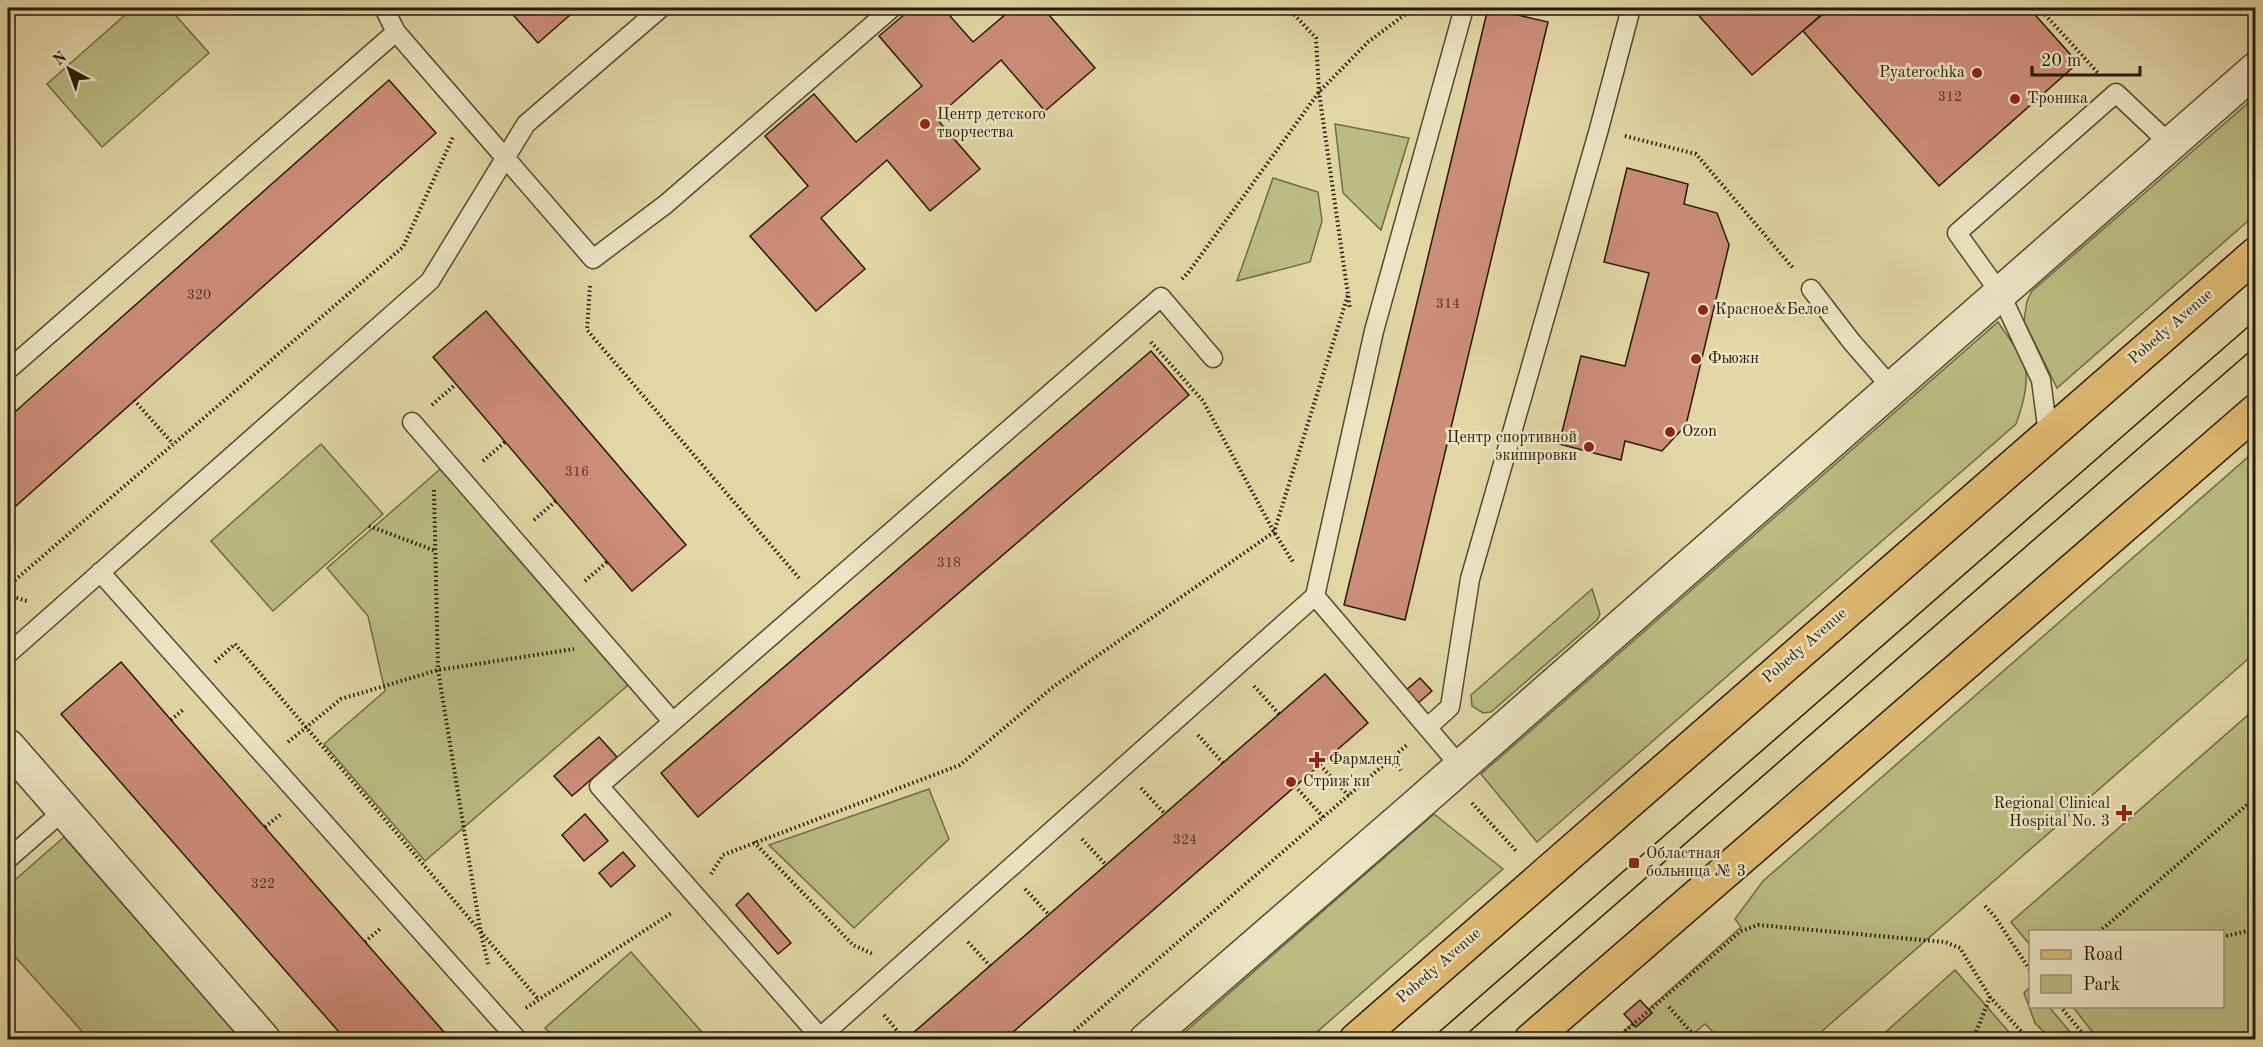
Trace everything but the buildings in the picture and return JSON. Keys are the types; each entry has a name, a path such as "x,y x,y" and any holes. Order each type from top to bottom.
{"main road":[{"name":"Pobedy Avenue","path":"1356,1040 2256,254"},
{"path":"1531,1040 2256,411"}],"street":[{"path":"1146,1040 2256,69"},
{"path":"8,746 264,1040"}],"lane":[{"path":"384,8 396,32 593,259 666,204 892,8"},
{"path":"8,654 430,281 526,124 661,8"},
{"path":"1214,358 1161,297 599,786 819,1038 1315,596 1374,331 1464,8"},
{"path":"1428,727 1450,707 1470,579 1599,129 1631,8"},
{"path":"8,370 396,32"},
{"path":"2048,434 2041,380 2000,293 1957,233 2116,93 2170,144"},
{"path":"1811,289 1851,341 1891,387"},
{"path":"412,423 672,721"},
{"path":"100,572 518,1040"},
{"path":"1315,596 1460,766"},
{"path":"8,859 63,811"}],"path":[{"path":"1288,8 1316,38 1319,92 1352,317"},
{"path":"1161,297 1188,273 1319,92 1368,42 1414,8"},
{"path":"2040,8 2093,67"},
{"path":"8,586 403,247 465,110"},
{"path":"1599,129 1696,154 1811,289"},
{"path":"593,259 587,330 816,597"},
{"path":"723,855 960,765 1053,687 1274,532 1348,296"},
{"path":"1133,321 1203,401 1274,532 1315,596"},
{"path":"134,400 173,444"},
{"path":"434,447 438,670 481,934 489,967"},
{"path":"369,526 436,551"},
{"path":"235,644 538,1000"},
{"path":"268,759 341,699 438,670 605,644"},
{"path":"1237,666 1279,714"},
{"path":"1180,716 1223,763"},
{"path":"1064,1040 1428,727"},
{"path":"1320,765 1349,796"},
{"path":"1123,767 1165,814"},
{"path":"1295,786 1324,818"},
{"path":"2101,930 2256,797"},
{"path":"1469,799 1495,830"},
{"path":"1064,819 1106,865"},
{"path":"754,842 853,945"},
{"path":"503,1023 697,896"},
{"path":"1985,906 2029,967"},
{"path":"1615,1040 1741,931 1758,925 1945,942 1960,948 1990,997 2029,1040"},
{"path":"2224,938 2256,929"},
{"path":"1973,1040 1990,997"},
{"path":"1669,1007 1698,1040"},
{"path":"2062,1008 2088,1040"}],"green space":[{"path":"133,8 169,8 209,53 102,147 47,84"},
{"path":"2255,97 2255,215 2057,388 2024,321 2027,301 2032,291"},
{"path":"1335,124 1409,138 1381,230 1343,193"},
{"path":"1273,178 1318,192 1322,221 1310,262 1237,281"},
{"path":"1998,322 2017,350 2025,367 2023,403 2016,424 1537,842 1481,774"},
{"path":"321,444 383,514 273,611 211,541"},
{"path":"2255,451 2255,653 1813,1039 1720,1039 1705,1024 1687,1039 1614,1040 1741,927 1735,919 1763,881"},
{"path":"446,464 634,680 425,861 324,744 385,691 368,616 327,568"},
{"path":"1592,589 1600,614 1597,620 1491,712 1483,713 1472,706 1471,695"},
{"path":"2255,709 2255,1028 2242,1039 2098,1039 2074,1008 2224,1008 2224,930 2029,930 2029,944 2011,922"},
{"path":"929,789 949,839 854,928 769,845"},
{"path":"1434,814 1503,869 1309,1039 1177,1039"},
{"path":"64,837 241,1039 89,1039 8,949 8,886"},
{"path":"631,952 708,1039 555,1039 545,1028"},
{"path":"1955,970 2015,1039 1878,1039"},
{"path":"2029,988 2029,1007 2024,993"},
{"path":"2030,1008 2050,1008 2076,1039 2051,1039 2035,1023"}],"tram line":[{"path":"1430,1040 2256,320"},
{"path":"1460,1040 2256,346"}],"place":[{"name":"Pyaterochka","path":"1977,73"},
{"name":"Троника","path":"2015,99"},
{"name":"Центр детского творчества","path":"925,124"},
{"name":"Красное&Белое","path":"1703,310"},
{"name":"Фьюжн","path":"1696,359"},
{"name":"Ozon","path":"1670,432"},
{"name":"Центр спортивной экипировки","path":"1589,447"},
{"name":"Фармленд","path":"1317,760"},
{"name":"Стриж'ки","path":"1291,782"},
{"name":"Regional Clinical Hospital No. 3","path":"2124,813"},
{"name":"Областная больница № 3","path":"1634,863"}]}
